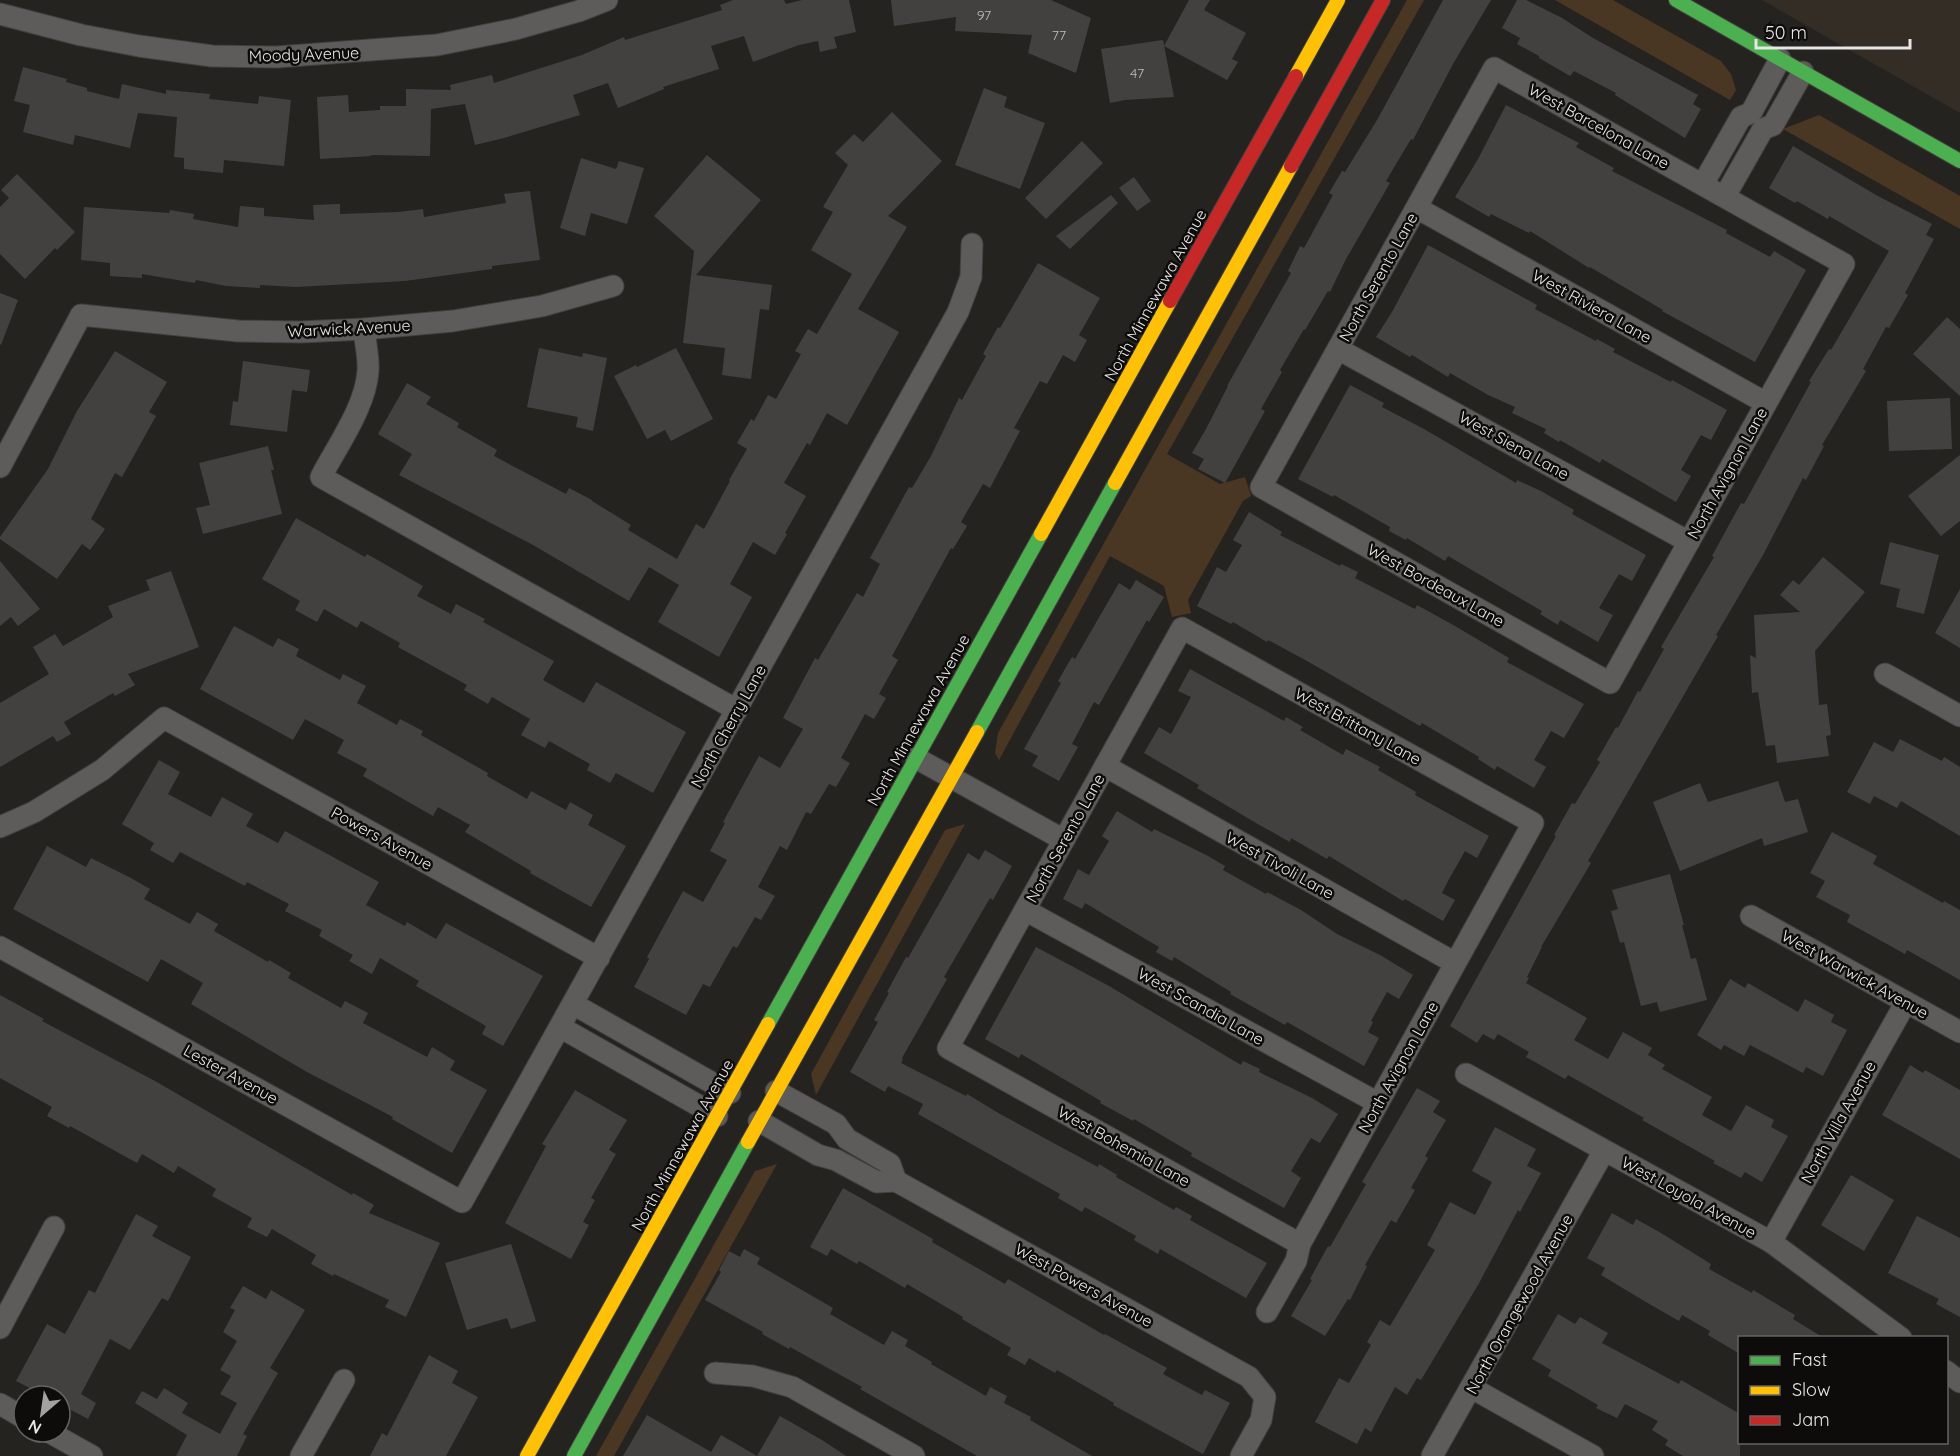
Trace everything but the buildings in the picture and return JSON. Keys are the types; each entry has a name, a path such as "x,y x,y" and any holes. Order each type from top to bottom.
{"main road":[{"name":"North Minnewawa Avenue","path":"527,1456 727,1106 868,843 1338,0"},
{"path":"574,1456 756,1117 776,1091 952,778 1383,0"},
{"path":"1676,0 1960,161"},
{"path":"854,898 868,843"},
{"path":"602,1406 616,1352"}],"street":[{"name":"Moody Avenue","path":"0,14 81,35 140,46 213,56 277,57 436,45 516,29 579,11 607,0"},
{"path":"1703,184 1741,117 1751,113 1780,59"},
{"name":"West Barcelona Lane","path":"1494,68 1844,264"},
{"name":"North Serento Lane","path":"1261,487 1494,68"},
{"path":"1725,196 1763,129 1773,125 1803,72"},
{"name":"West Riviera Lane","path":"1417,208 1766,403"},
{"name":"North Cherry Lane","path":"462,1202 958,312 971,277 972,244"},
{"name":"North Avignon Lane","path":"1610,683 1844,264"},
{"name":"Warwick Avenue","path":"0,467 81,315 238,331 301,332 364,329 453,321 542,306 613,286"},
{"path":"364,329 369,369 367,383 357,409 321,477 736,710"},
{"name":"West Siena Lane","path":"1338,348 1689,542"},
{"name":"West Bordeaux Lane","path":"1261,487 1610,683"},
{"name":"North Serento Lane","path":"948,1048 1182,628"},
{"name":"West Brittany Lane","path":"1182,628 1533,823"},
{"path":"1885,674 1960,716"},
{"name":"Powers Avenue","path":"0,827 34,812 102,770 164,718 599,958"},
{"path":"916,758 1064,840"},
{"name":"West Tivoli Lane","path":"1105,766 1455,963"},
{"name":"North Avignon Lane","path":"1267,1312 1296,1261 1300,1244 1533,823"},
{"name":"West Scandia Lane","path":"1025,910 1378,1103"},
{"name":"West Warwick Avenue","path":"1751,916 1960,1032"},
{"name":"Lester Avenue","path":"0,947 462,1202"},
{"name":"North Villa Avenue","path":"1771,1242 1906,1002"},
{"path":"573,1004 727,1106"},
{"path":"560,1027 727,1106"},
{"name":"West Bohemia Lane","path":"948,1048 1300,1244"},
{"name":"West Loyola Avenue","path":"1466,1074 1771,1242 1898,1336"},
{"name":"West Powers Avenue","path":"776,1091 836,1124 847,1139 890,1164 896,1181"},
{"name":"West Powers Avenue","path":"756,1117 818,1155 836,1160 877,1182 896,1181 1250,1377 1265,1397 1261,1420 1241,1456"},
{"path":"836,1160 847,1139"},
{"name":"North Orangewood Avenue","path":"1432,1456 1604,1151"},
{"path":"0,1328 54,1227"},
{"path":"1948,1372 1960,1382"},
{"path":"715,1373 753,1376 792,1387 914,1456"},
{"path":"301,1456 344,1380"},
{"path":"1472,1388 1593,1456"},
{"path":"70,1444 92,1456"}],"shaded area":[{"path":"1407,0 1424,0 1167,454 1220,484 1245,477 1251,496 1243,501 1188,600 1191,613 1172,617 1164,586 1110,556 999,760 995,753 998,733"},
{"path":"1555,0 1613,0 1721,61 1731,74 1736,90 1730,100"},
{"path":"1762,0 1960,0 1960,113"},
{"path":"1819,115 1960,196 1960,229 1783,129"},
{"path":"965,824 816,1095 811,1074 945,830"},
{"path":"777,1164 614,1456 596,1456 755,1171"}],"traffic: fast":[{"path":"1676,0 1960,161"},
{"path":"977,732 1115,483"},
{"path":"768,1024 1041,534"},
{"path":"574,1456 748,1142"}],"traffic: slow":[{"path":"1296,76 1338,0"},
{"path":"1115,483 1291,166"},
{"path":"1041,534 1170,301"},
{"path":"748,1142 977,732"},
{"path":"527,1456 768,1024"}],"traffic: jam":[{"path":"1291,166 1383,0"},
{"path":"1170,301 1296,76"}]}
